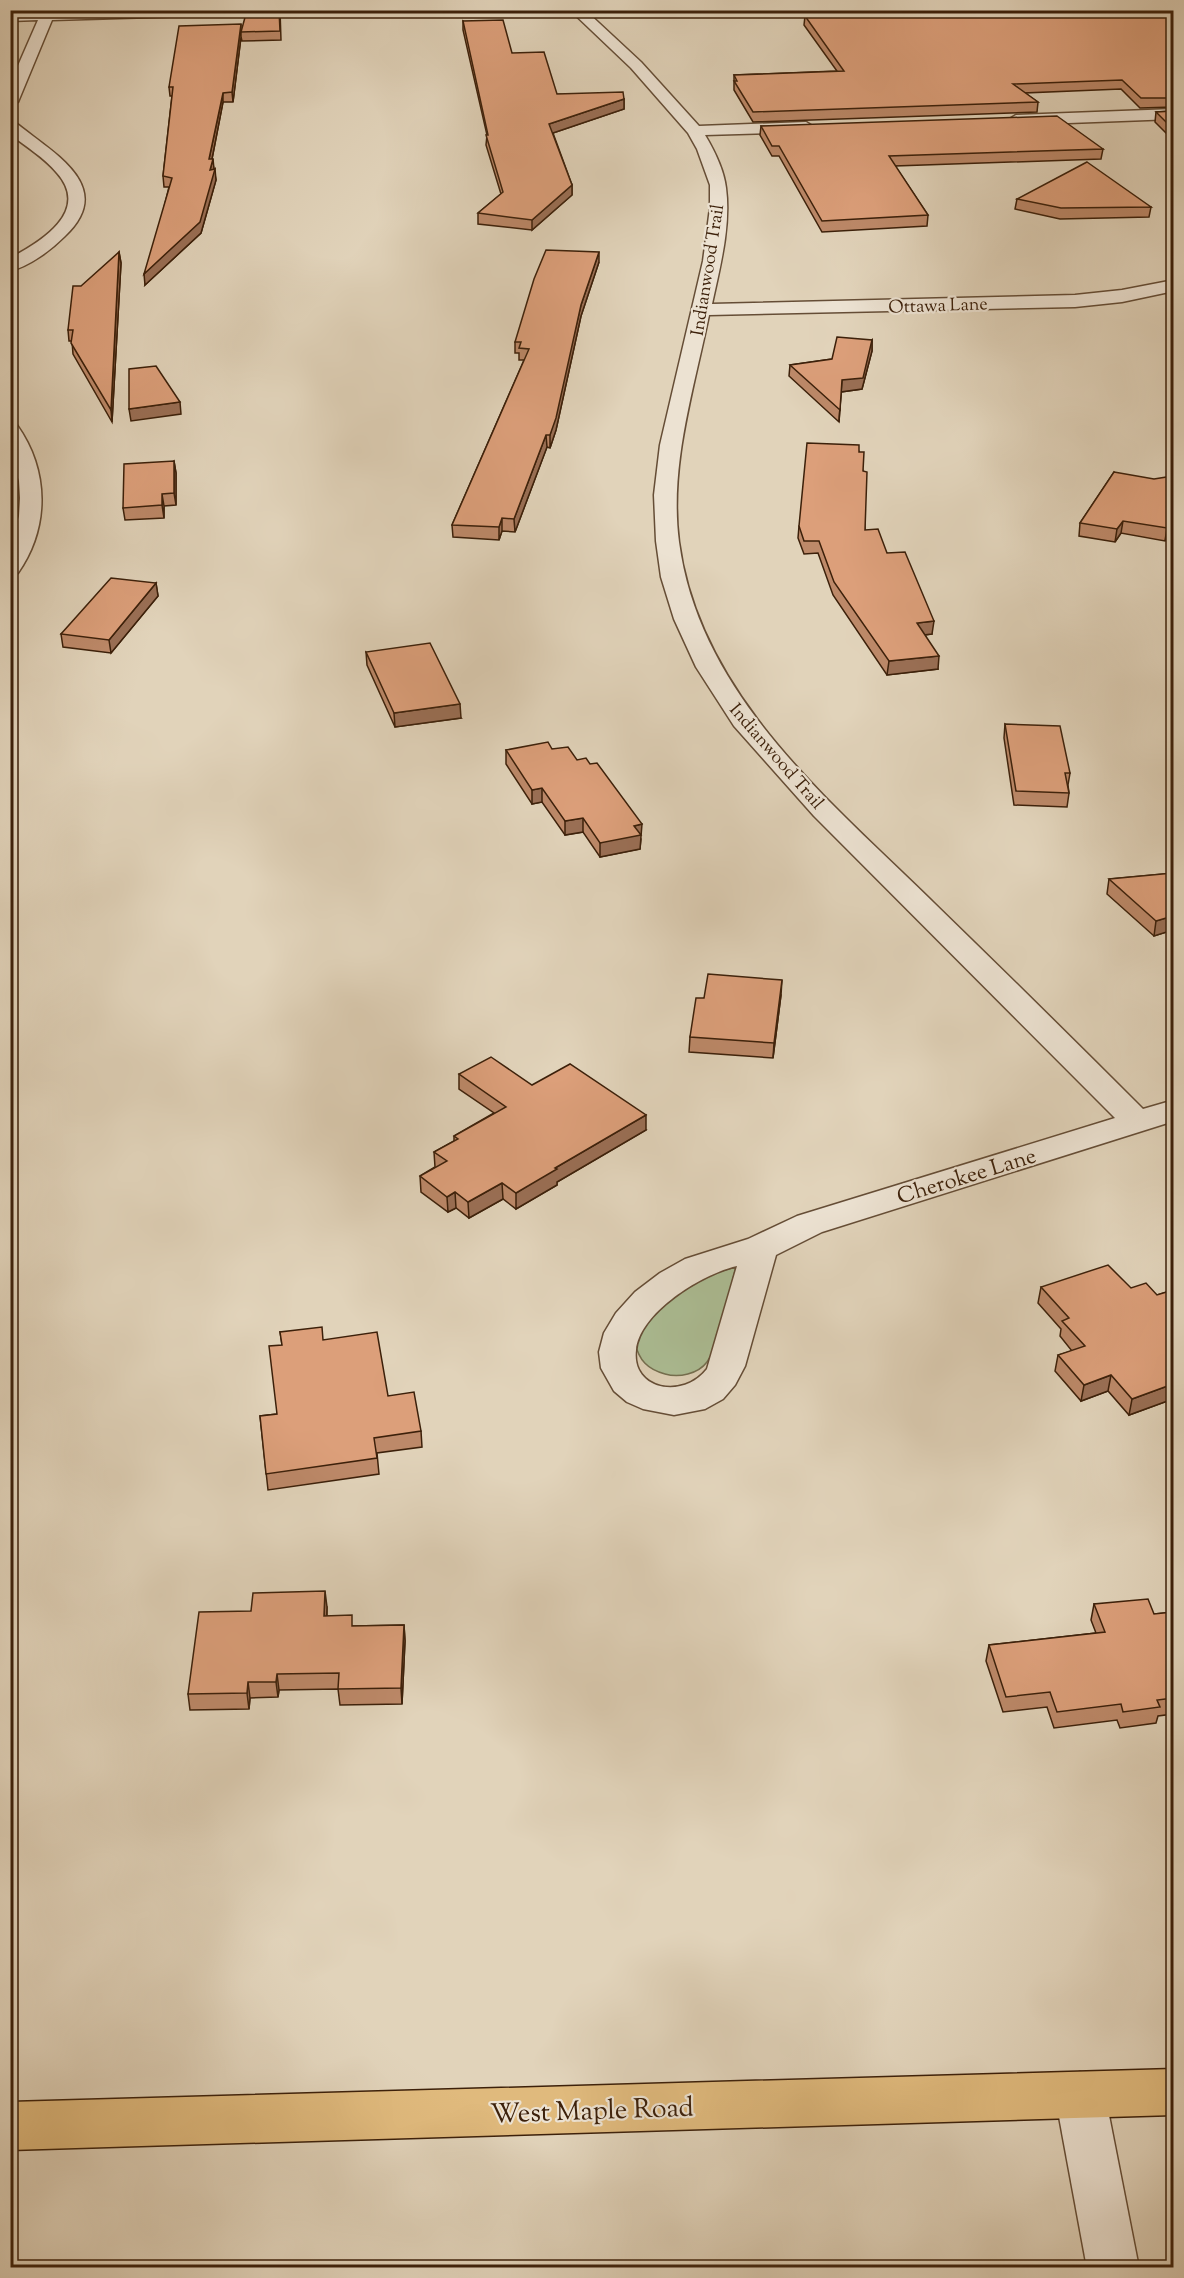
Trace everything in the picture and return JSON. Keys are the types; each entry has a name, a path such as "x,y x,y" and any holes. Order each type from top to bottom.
{"main road":[{"name":"West Maple Road","path":"10,2126 1173,2092"}],"street":[{"path":"10,17 255,10"},
{"name":"Indianwood Trail","path":"576,10 636,65 695,131 715,172 719,208 702,310 671,445 665,495 667,541 674,576 686,619 708,667 743,721 824,810 1137,1121"},
{"path":"10,102 46,16"},
{"path":"1006,120 1173,114"},
{"path":"10,126 64,170 76,188 77,201 72,218 65,229 52,241 10,267"},
{"path":"695,131 825,126"},
{"name":"Ottawa Lane","path":"702,310 1075,301 1131,295 1173,285"},
{"path":"10,429 26,463 31,484 32,508 26,541 10,568"},
{"name":"Cherokee Lane","path":"761,1247 749,1280 724,1373 708,1391 686,1401 665,1403 644,1396 630,1385 618,1368 617,1351 621,1333 630,1320 653,1297 708,1262 761,1247 790,1232 842,1214 1173,1110"},
{"path":"1080,2096 1113,2268"}],"green space":[{"path":"736,1267 716,1343 707,1362 699,1370 676,1376 659,1372 645,1363 635,1343 659,1307 690,1285 713,1274"}],"building":[{"path":"247,10 279,10 280,31 241,32"},
{"path":"809,10 1173,10 1173,98 1141,98 1122,80 1013,84 1038,102 753,112 734,81 737,81 734,75 844,71 805,16 813,16"},
{"path":"503,20 512,53 544,52 557,94 623,92 624,99 549,124 572,185 532,220 478,213 503,192 486,135 488,135 463,21"},
{"path":"241,24 232,92 223,93 209,159 213,159 210,170 215,169 200,222 144,274 172,178 163,176 173,87 169,87 179,26"},
{"path":"1173,111 1173,129 1156,112"},
{"path":"1057,116 1103,149 889,156 928,215 822,221 779,146 772,146 761,126"},
{"path":"1087,162 1151,207 1061,208 1017,199"},
{"path":"546,250 599,252 581,305 556,418 550,435 546,435 514,519 502,518 499,527 452,525 529,349 519,348 521,342 515,342 534,279"},
{"path":"119,252 111,410 71,343 73,330 68,330 73,286 81,286"},
{"path":"837,337 872,340 863,378 842,380 840,410 790,365 832,359"},
{"path":"156,366 180,402 129,409 129,369"},
{"path":"807,443 859,445 859,452 864,452 863,471 867,472 865,530 878,529 887,553 905,552 934,621 917,623 939,656 889,661 834,582 819,541 804,541 799,526"},
{"path":"174,461 174,493 162,494 162,505 123,508 124,464"},
{"path":"1114,472 1154,479 1173,476 1173,517 1167,528 1123,521 1117,529 1080,523"},
{"path":"111,578 156,583 109,640 61,634"},
{"path":"430,643 460,704 394,713 366,652"},
{"path":"1005,724 1060,726 1070,773 1065,773 1069,793 1016,791"},
{"path":"548,742 552,749 568,747 577,760 586,758 590,764 597,763 642,824 634,826 641,835 600,843 583,818 565,821 542,788 532,790 506,750"},
{"path":"1173,873 1173,916 1156,921 1109,879"},
{"path":"708,974 782,980 774,1043 690,1037 696,998 704,998"},
{"path":"491,1057 532,1085 570,1064 646,1115 516,1193 502,1183 468,1202 455,1192 447,1197 420,1176 447,1161 434,1152 458,1139 454,1136 506,1107 459,1074"},
{"path":"1108,1265 1131,1288 1146,1283 1157,1295 1173,1290 1173,1384 1132,1399 1111,1375 1084,1385 1058,1355 1085,1346 1062,1321 1069,1318 1041,1287"},
{"path":"322,1327 323,1340 377,1332 388,1396 414,1392 421,1431 374,1438 377,1458 266,1474 260,1416 277,1414 269,1346 282,1345 280,1332"},
{"path":"325,1591 324,1616 352,1615 352,1626 404,1625 401,1688 338,1689 339,1673 277,1674 276,1682 248,1682 247,1693 188,1694 199,1612 251,1611 253,1593"},
{"path":"1148,1599 1154,1614 1173,1612 1173,1698 1157,1700 1160,1707 1123,1712 1121,1704 1057,1712 1050,1692 1006,1697 989,1645 1105,1632 1094,1604"}]}
